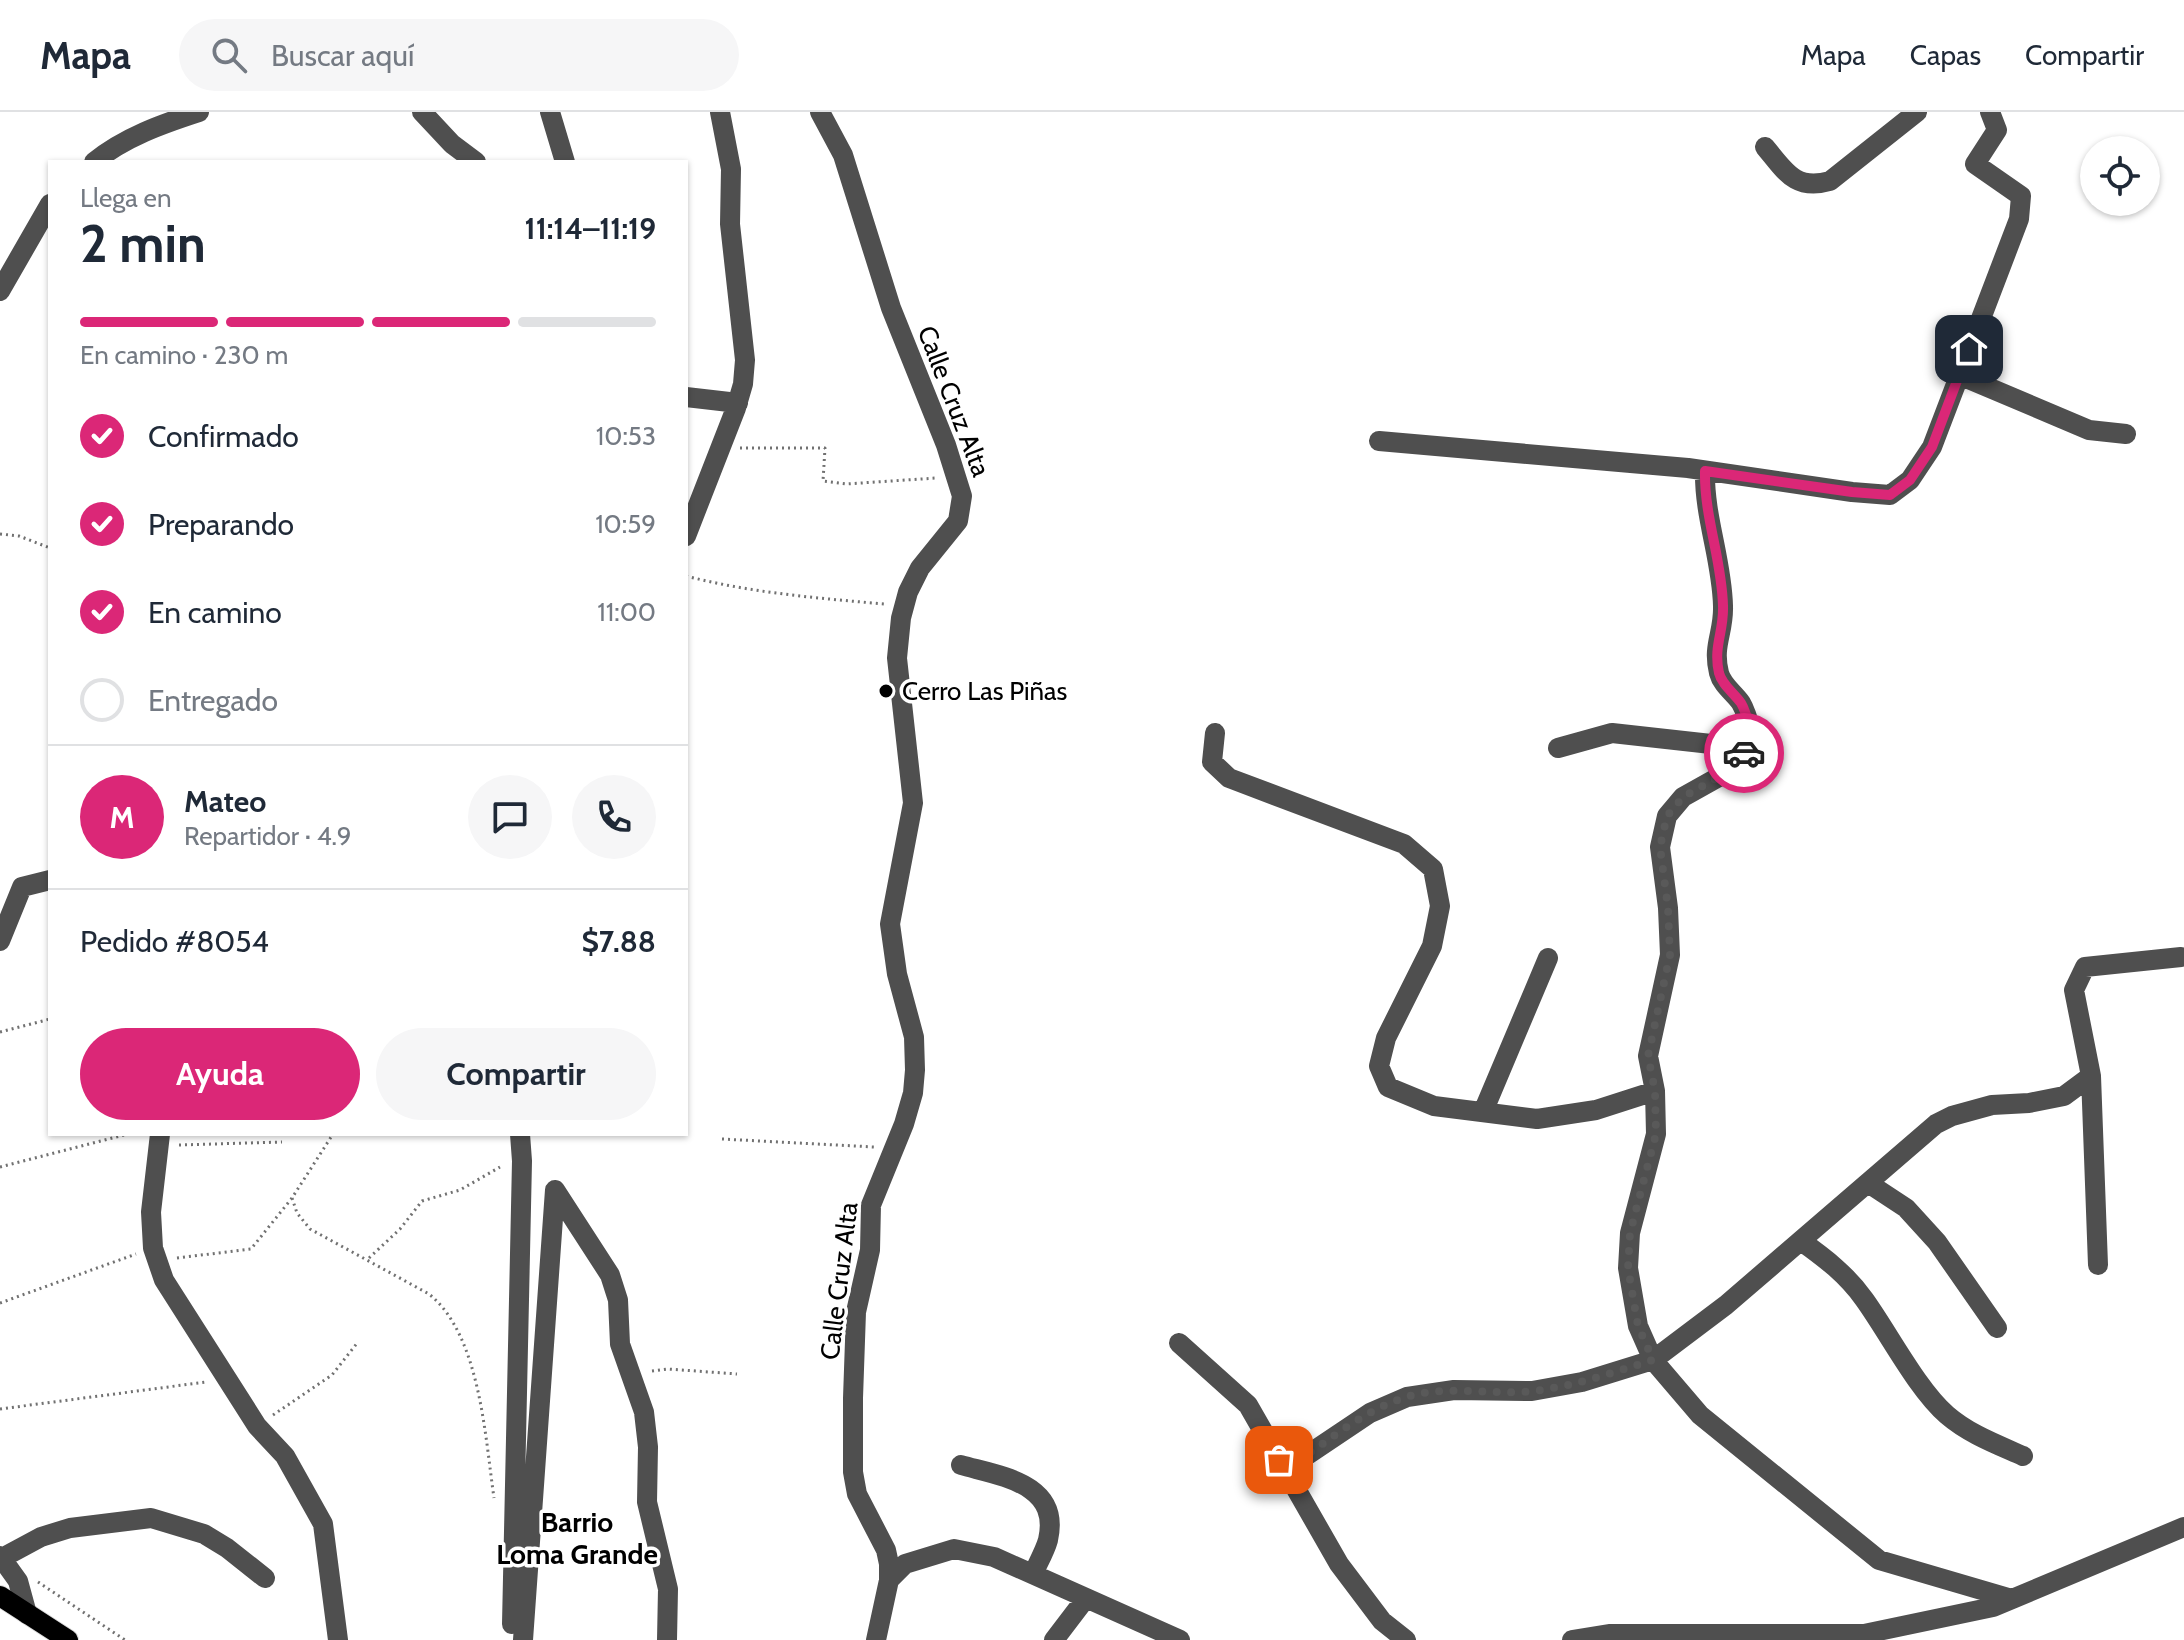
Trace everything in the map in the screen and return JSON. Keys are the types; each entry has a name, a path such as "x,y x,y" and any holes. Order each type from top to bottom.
{"main road":[{"path":"0,1596 68,1640"}],"street":[{"path":"135,137 156,112"},
{"path":"96,160 135,137 199,112"},
{"path":"422,112 452,144 473,160"},
{"path":"550,112 564,160"},
{"path":"688,531 738,403 745,360 730,224 731,169 720,112"},
{"name":"Calle Cruz Alta","path":"820,112 843,155 891,308 946,445 962,496 958,521 920,568 904,606 897,658 913,803 890,924 897,974 914,1037 915,1070 913,1093 871,1205 870,1250 856,1312 853,1398 853,1472 857,1494 886,1550 889,1580 876,1640"},
{"path":"1765,147 1790,178 1813,186 1830,181 1917,112"},
{"path":"1379,441 1705,471 1890,495 1910,480 1932,447 2019,219 2021,196 1975,164 1997,130 1990,112"},
{"path":"0,291 48,207"},
{"path":"1959,375 2089,430 2126,434"},
{"path":"688,397 738,403"},
{"path":"1705,471 1704,497 1719,560 1723,607 1722,630 1715,651 1720,678 1742,705 1753,738 1733,769 1683,797 1667,816 1660,847 1670,955 1648,1056 1655,1091 1656,1134 1630,1233 1628,1268 1638,1326 1653,1360 1700,1415 1879,1560 2012,1599"},
{"path":"1215,733 1212,762 1229,778 1404,844 1433,869 1440,906 1432,946 1386,1038 1379,1066 1388,1087 1434,1106 1537,1119 1596,1110 1655,1091"},
{"path":"1558,748 1612,733 1747,748"},
{"path":"0,941 22,887 48,880"},
{"path":"2098,1265 2091,1076 2074,990 2085,967 2181,957"},
{"path":"1483,1112 1548,958"},
{"path":"1285,1470 1370,1413 1407,1397 1454,1390 1532,1391 1582,1382 1653,1360 1726,1305 1936,1124 1952,1116 1992,1105 2029,1103 2064,1096 2091,1076"},
{"path":"511,1640 520,1136"},
{"path":"160,1140 151,1212 155,1254 164,1280 257,1426 285,1456 323,1524 338,1640"},
{"path":"1868,1183 1906,1208 1937,1242 1997,1328"},
{"path":"523,1640 555,1190 610,1275 618,1300 620,1344 632,1373 646,1424 647,1502 668,1589 667,1640"},
{"path":"1801,1241 1838,1268 1863,1296 1945,1414 1974,1434 2023,1456"},
{"path":"1179,1343 1248,1405 1339,1564 1382,1621 1406,1640"},
{"path":"961,1465 1018,1481 1037,1493 1050,1512 1048,1540 1033,1574"},
{"path":"27,1614 18,1581 1,1557 41,1537 70,1528 151,1518 204,1534 265,1578"},
{"path":"1572,1640 1609,1634 1864,1634 1993,1607 2184,1527"},
{"path":"889,1580 905,1564 954,1549 994,1557 1180,1640"},
{"path":"1054,1640 1086,1598"}],"path":[{"path":"720,448 825,448 823,481 846,484 956,476"},
{"path":"0,534 19,536 48,547"},
{"path":"688,576 785,596 904,606"},
{"path":"0,1032 48,1020"},
{"path":"0,1167 120,1136"},
{"path":"0,1303 155,1254 251,1249 292,1198 332,1136"},
{"path":"722,1139 894,1148"},
{"path":"160,1140 282,1142"},
{"path":"368,1260 400,1229 422,1201 460,1190 521,1155"},
{"path":"292,1198 297,1213 310,1229 413,1283 440,1302 454,1320 480,1396 494,1499"},
{"path":"257,1426 332,1375 358,1342"},
{"path":"632,1373 668,1369 737,1374"},
{"path":"0,1409 225,1379"},
{"path":"33,1579 125,1640"}],"way so far":[{"path":"1279,1460 1285,1470 1370,1413 1407,1397 1454,1390 1532,1391 1582,1382 1653,1360 1638,1326 1628,1268 1630,1233 1656,1134 1655,1091 1648,1056 1670,955 1660,847 1667,816 1683,797 1733,769 1744,753"}],"place":[{"name":"Cerro Las Piñas","path":"886,691"}],"district":[{"name":"Barrio Loma Grande","path":"577,1538"}],"route":[{"path":"1744,753 1753,738 1742,705 1720,678 1715,651 1722,630 1723,607 1719,560 1704,497 1705,471 1890,495 1910,480 1932,447 1969,349"}]}
